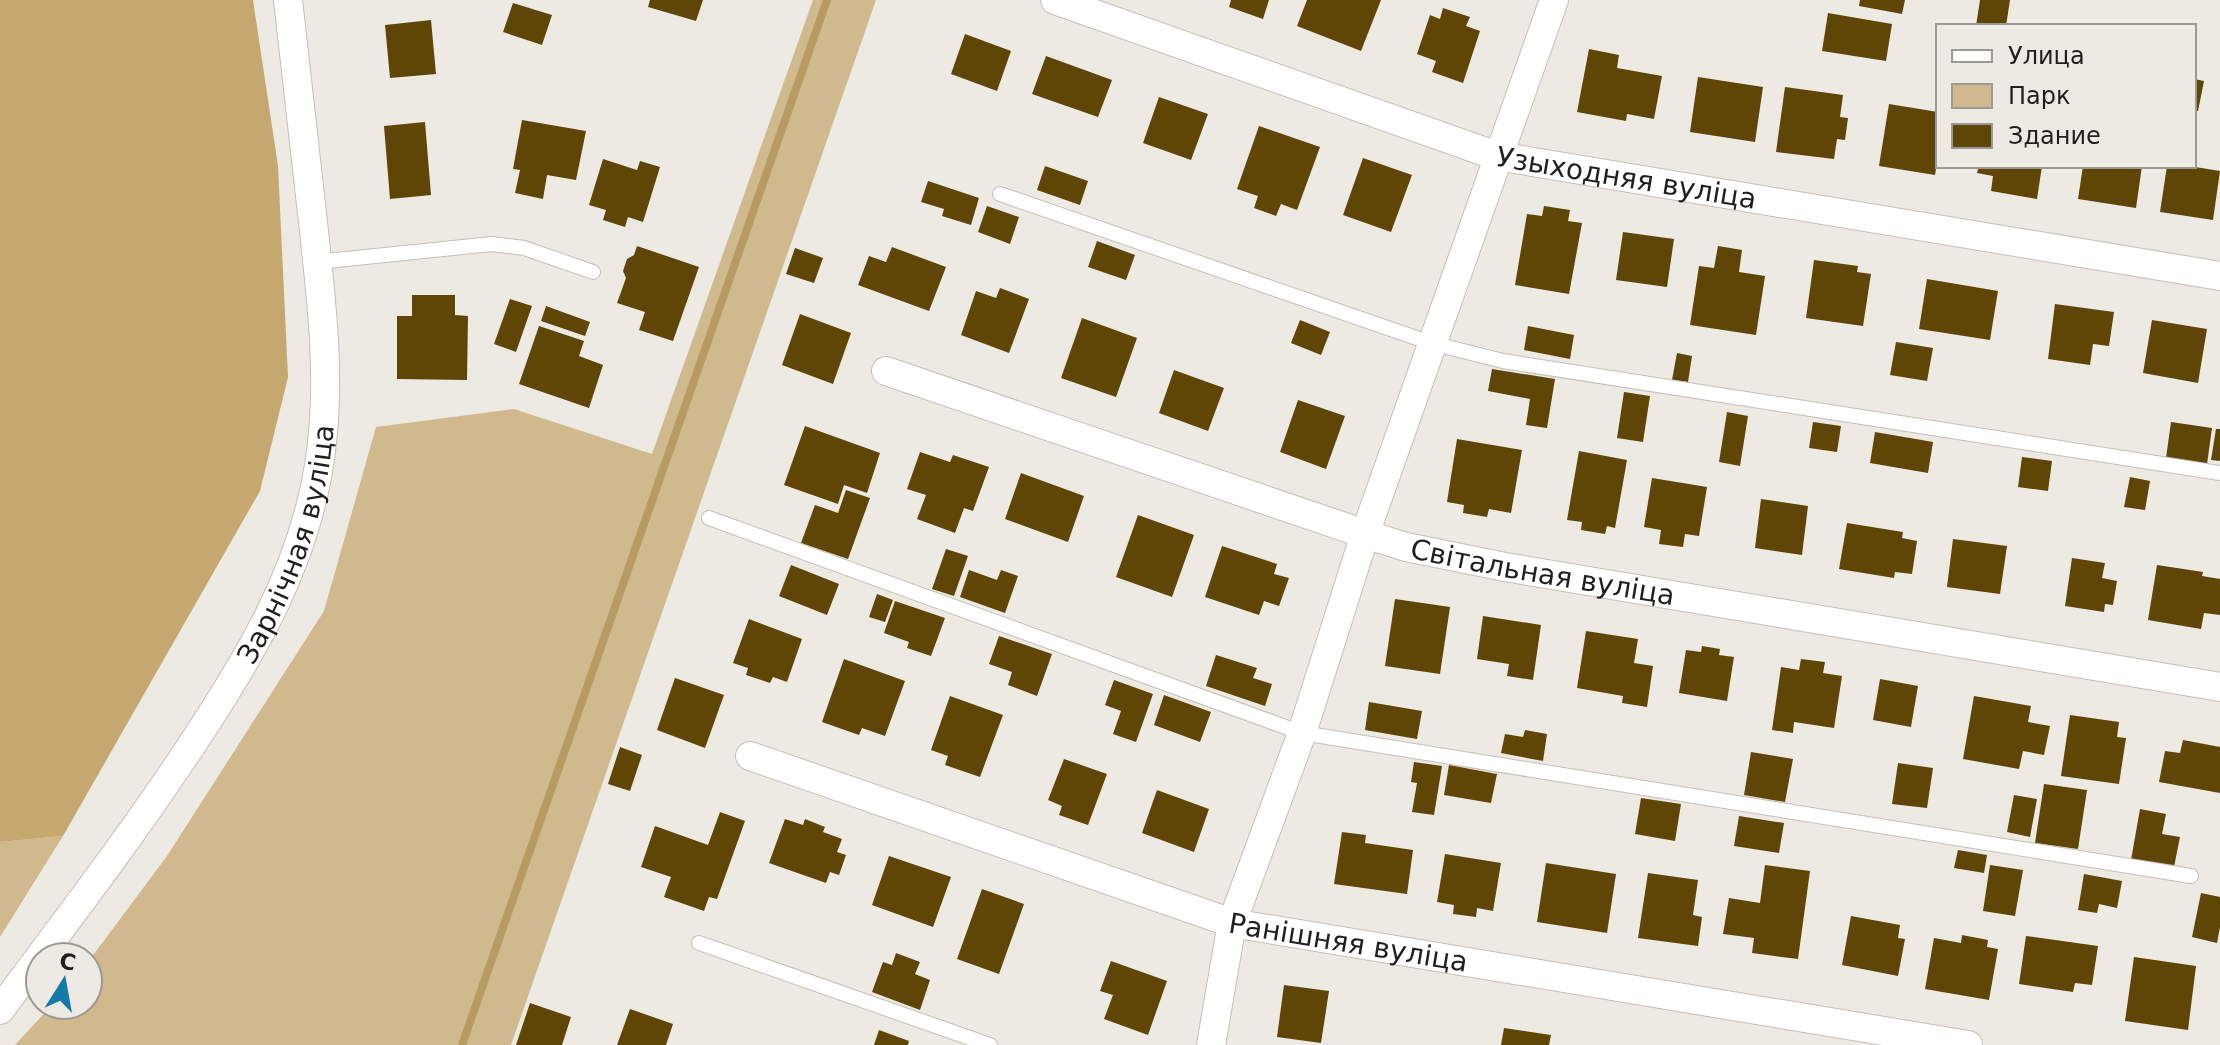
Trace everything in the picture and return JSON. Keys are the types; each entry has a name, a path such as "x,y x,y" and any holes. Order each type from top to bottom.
{"street":[{"name":"Зарнічная вуліца","path":"0,1010 147,812 241,668 269,618 291,569 308,514 322,449 324,367 317,262 288,0"},
{"name":"Узыходняя вуліца","path":"1055,0 1497,156 2220,276"},
{"path":"1211,1045 1232,923 1302,733 1365,534 1554,0"},
{"name":"Світальная вуліца","path":"886,371 1406,547 1505,567 2220,687"},
{"name":"Ранішняя вуліца","path":"750,756 1232,923 1968,1045"}],"lane":[{"path":"1000,194 1431,343 1503,361 2220,473"},
{"path":"317,262 492,244 541,253 593,272"},
{"path":"709,518 1302,733 2191,876"},
{"path":"699,943 990,1045"}],"green space":[{"path":"813,0 876,0 511,1045 15,1045 37,1021 104,1021 104,941 167,856 324,611 376,427 514,409 652,454"},
{"path":"63,836 0,937 0,842"}],"shaded area":[{"path":"0,0 253,0 278,166 288,377 260,491 63,836 0,842"}],"building":[{"path":"650,0 703,0 696,21 648,7"},
{"path":"1231,0 1269,0 1263,19 1229,7"},
{"path":"1307,0 1381,0 1361,51 1297,26"},
{"path":"1860,0 1905,0 1902,14 1859,6"},
{"path":"1980,0 2010,0 2006,24 1976,24"},
{"path":"513,3 552,15 542,45 503,32"},
{"path":"1443,8 1470,17 1466,26 1480,31 1463,83 1432,72 1436,61 1417,54 1430,15 1440,19"},
{"path":"1828,13 1892,24 1886,61 1822,51"},
{"path":"431,20 436,74 390,78 385,25"},
{"path":"965,34 1011,51 997,91 951,74"},
{"path":"1589,49 1619,55 1617,68 1662,76 1654,119 1627,114 1626,121 1577,112"},
{"path":"1046,56 1112,80 1098,117 1032,94"},
{"path":"1698,77 1763,87 1755,142 1690,132"},
{"path":"2196,79 2204,81 2196,111"},
{"path":"1785,87 1843,95 1840,117 1848,118 1845,140 1837,139 1834,159 1776,152"},
{"path":"1159,97 1208,114 1191,160 1143,143"},
{"path":"1889,104 1936,112 1935,175 1879,166"},
{"path":"522,120 586,131 576,180 547,175 543,199 515,193 520,170 513,169"},
{"path":"425,122 431,195 390,199 384,126"},
{"path":"1259,126 1320,147 1297,210 1281,204 1276,216 1254,208 1258,196 1237,189"},
{"path":"1363,158 1412,175 1391,232 1343,215"},
{"path":"603,159 637,170 640,161 660,167 643,222 628,217 625,227 603,220 606,210 589,205"},
{"path":"1045,166 1088,181 1080,205 1037,190"},
{"path":"2196,167 2220,171 2213,220 2160,212 2167,168"},
{"path":"1978,168 2042,168 2037,199 1991,191 1993,176 1977,173"},
{"path":"2083,168 2142,168 2136,208 2078,199"},
{"path":"928,181 979,198 971,225 942,216 944,209 921,202"},
{"path":"987,206 1019,217 1010,244 978,232"},
{"path":"1544,206 1570,210 1568,221 1582,223 1569,294 1515,285 1527,214 1542,216"},
{"path":"1623,232 1674,239 1667,287 1616,280"},
{"path":"1097,241 1135,255 1126,280 1088,267"},
{"path":"637,246 699,267 673,341 639,330 645,312 617,303 626,278 623,271 627,259 634,255"},
{"path":"1718,246 1742,250 1739,272 1765,276 1756,335 1690,325 1699,266 1714,268"},
{"path":"892,247 946,267 929,311 858,285 869,256 886,262"},
{"path":"795,248 823,258 814,283 786,274"},
{"path":"1814,260 1858,266 1857,272 1871,274 1863,326 1806,318"},
{"path":"1927,279 1998,291 1990,340 1919,329"},
{"path":"1000,288 1029,299 1009,353 961,335 976,291 996,298"},
{"path":"412,295 455,295 455,315 468,316 467,380 397,379 397,316 412,316"},
{"path":"510,299 532,306 516,352 494,344"},
{"path":"2055,304 2114,312 2109,346 2093,344 2090,365 2048,359"},
{"path":"546,306 590,322 585,336 541,321"},
{"path":"800,314 851,333 833,384 782,365"},
{"path":"1082,318 1137,338 1116,397 1061,378"},
{"path":"1300,320 1330,332 1321,355 1291,343"},
{"path":"2152,320 2207,329 2198,383 2143,373"},
{"path":"539,326 584,341 579,356 603,365 589,408 519,384"},
{"path":"1528,326 1574,335 1570,359 1524,350"},
{"path":"1896,342 1933,348 1927,381 1890,375"},
{"path":"1677,353 1692,356 1688,382 1672,380"},
{"path":"1492,369 1555,379 1547,428 1526,425 1530,399 1488,391"},
{"path":"1174,370 1224,388 1208,431 1159,413"},
{"path":"1624,392 1650,396 1643,442 1617,438"},
{"path":"1298,400 1345,416 1326,469 1280,452"},
{"path":"1727,412 1748,416 1740,466 1719,462"},
{"path":"1813,422 1841,426 1837,452 1809,448"},
{"path":"2171,422 2212,428 2207,464 2166,458"},
{"path":"805,426 880,453 867,493 844,485 838,504 784,485"},
{"path":"2216,429 2220,429 2220,461 2211,460"},
{"path":"1875,432 1933,442 1928,473 1870,463"},
{"path":"1457,439 1522,450 1511,513 1489,509 1487,517 1463,513 1464,505 1447,502"},
{"path":"1579,451 1627,460 1615,528 1607,526 1605,534 1581,530 1582,522 1567,520"},
{"path":"920,452 950,462 953,455 989,467 973,511 964,508 955,533 917,519 926,495 907,489"},
{"path":"2022,457 2052,461 2048,491 2018,487"},
{"path":"1021,473 1084,496 1068,542 1005,519"},
{"path":"2130,477 2150,481 2145,510 2124,507"},
{"path":"1652,478 1707,487 1699,536 1685,534 1683,547 1659,544 1661,530 1644,527"},
{"path":"846,490 870,498 848,559 801,543 815,505 838,513"},
{"path":"1761,499 1808,506 1802,555 1755,548"},
{"path":"1138,515 1194,535 1172,597 1116,577"},
{"path":"1847,523 1903,532 1902,538 1917,541 1912,574 1895,572 1894,578 1839,569"},
{"path":"1953,539 2007,546 2000,594 1947,587"},
{"path":"1222,546 1277,564 1274,574 1289,578 1279,606 1264,601 1259,615 1205,597"},
{"path":"946,549 968,556 954,596 932,589"},
{"path":"2072,558 2105,563 2102,578 2117,581 2113,605 2105,604 2104,612 2065,606"},
{"path":"791,565 839,584 827,615 779,596"},
{"path":"2157,565 2203,572 2202,576 2220,579 2220,615 2204,613 2201,629 2148,620"},
{"path":"969,570 997,580 1001,570 1018,576 1005,613 960,597"},
{"path":"877,594 893,600 885,622 869,617"},
{"path":"1395,599 1450,607 1440,674 1385,666"},
{"path":"895,601 945,618 931,656 907,648 909,642 884,633"},
{"path":"1483,616 1541,625 1533,680 1507,676 1509,664 1477,659"},
{"path":"749,619 802,639 787,682 773,677 770,683 746,675 748,668 733,663"},
{"path":"1586,631 1638,639 1634,663 1653,666 1647,707 1622,703 1623,696 1577,688"},
{"path":"999,636 1052,654 1037,696 1008,685 1012,672 989,664"},
{"path":"1702,646 1720,649 1719,655 1734,657 1727,701 1679,693 1686,650 1701,652"},
{"path":"1216,655 1257,668 1253,678 1272,684 1265,706 1206,686"},
{"path":"844,659 905,681 885,736 862,728 859,735 822,722"},
{"path":"1801,659 1825,662 1823,673 1842,676 1834,728 1794,722 1793,733 1772,730 1781,667 1799,670"},
{"path":"675,678 724,695 705,748 657,730"},
{"path":"1880,679 1918,686 1911,727 1873,720"},
{"path":"1114,680 1153,694 1136,742 1113,734 1121,711 1105,705"},
{"path":"1164,695 1211,712 1200,742 1154,725"},
{"path":"950,696 1003,715 980,777 945,765 948,756 931,750"},
{"path":"1974,696 2031,706 2028,722 2050,726 2044,755 2023,751 2019,769 1963,759"},
{"path":"1369,702 1422,711 1417,739 1365,730"},
{"path":"2070,715 2119,722 2117,737 2126,738 2119,784 2061,776"},
{"path":"1525,730 1547,734 1543,761 1501,753 1505,734 1523,737"},
{"path":"2183,740 2220,747 2220,793 2159,782 2165,751 2180,753"},
{"path":"620,747 642,755 630,791 608,784"},
{"path":"1751,752 1793,759 1785,802 1744,795"},
{"path":"1064,759 1107,774 1088,825 1059,815 1062,806 1048,800"},
{"path":"1414,762 1442,766 1434,815 1412,812 1417,783 1411,782"},
{"path":"1898,763 1933,768 1927,808 1892,804"},
{"path":"1449,765 1497,774 1491,803 1444,795"},
{"path":"2044,784 2087,790 2078,849 2035,843"},
{"path":"1157,790 1209,809 1194,852 1142,833"},
{"path":"2014,795 2037,799 2030,837 2007,832"},
{"path":"1641,798 1681,804 1675,841 1635,834"},
{"path":"2140,809 2166,814 2162,834 2180,837 2174,867 2131,860"},
{"path":"720,812 745,821 717,899 709,897 704,911 664,897 671,877 641,867 655,826 708,845"},
{"path":"1739,816 1784,823 1779,853 1734,846"},
{"path":"785,819 803,825 805,819 825,827 823,832 842,839 837,852 846,855 839,875 830,872 826,883 769,863"},
{"path":"1342,832 1366,835 1365,843 1413,850 1407,894 1334,884"},
{"path":"1958,850 1987,855 1984,873 1954,868"},
{"path":"1445,854 1501,863 1493,911 1477,908 1476,917 1453,914 1454,905 1437,902"},
{"path":"889,856 951,877 933,927 872,905"},
{"path":"1546,863 1616,874 1607,933 1537,922"},
{"path":"1765,865 1810,871 1798,959 1752,953 1754,938 1723,934 1729,898 1760,903"},
{"path":"1990,865 2023,870 2015,916 1983,911"},
{"path":"1648,873 1698,880 1693,915 1702,917 1698,946 1638,938"},
{"path":"2084,874 2122,881 2117,908 2099,904 2097,913 2078,910"},
{"path":"982,889 1024,904 999,974 957,959"},
{"path":"2201,893 2220,897 2217,943 2192,937"},
{"path":"1851,916 1900,925 1898,938 1905,939 1898,976 1842,965"},
{"path":"1962,935 1988,940 1987,947 1998,949 1989,1000 1925,989 1934,938 1961,943"},
{"path":"2026,936 2098,946 2092,985 2075,983 2073,992 2019,984"},
{"path":"896,953 920,962 915,974 930,980 920,1010 872,992 883,962 892,965"},
{"path":"2134,957 2196,966 2188,1030 2125,1021"},
{"path":"1111,961 1167,981 1148,1035 1104,1019 1113,995 1100,991"},
{"path":"1284,985 1329,991 1321,1043 1277,1037"},
{"path":"530,1003 571,1017 562,1045 516,1045"},
{"path":"630,1009 673,1024 666,1045 617,1045"},
{"path":"1504,1028 1551,1035 1549,1045 1501,1045"},
{"path":"879,1030 909,1041 908,1045 874,1045"}],"waterway":[{"path":"462,1045 827,0"}]}
